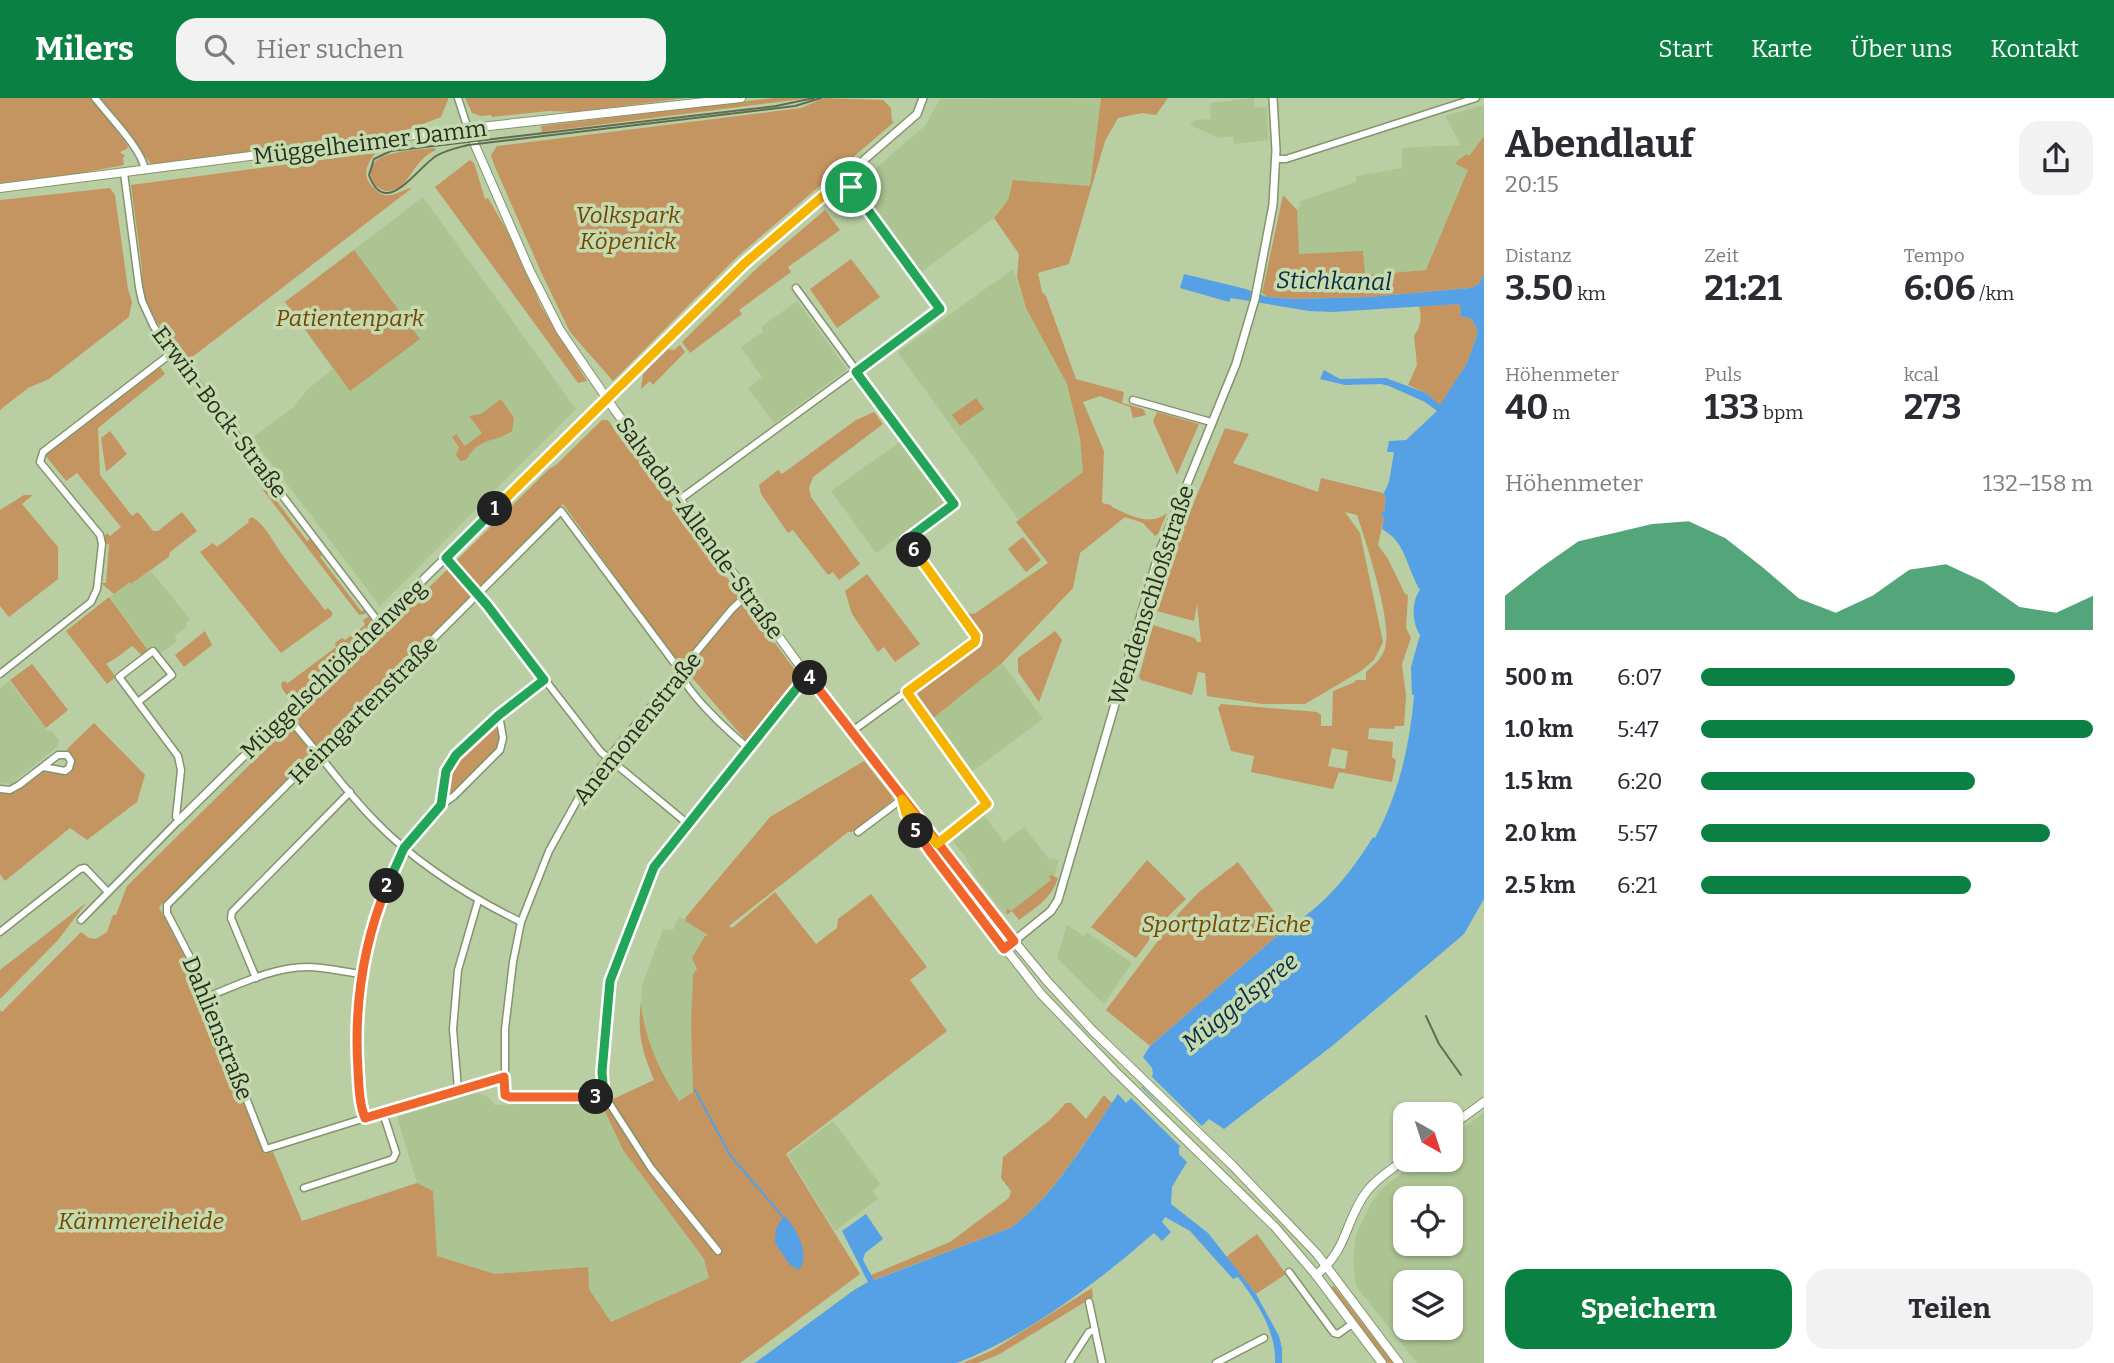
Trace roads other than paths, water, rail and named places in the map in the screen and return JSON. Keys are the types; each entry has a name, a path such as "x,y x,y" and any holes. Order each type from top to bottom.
{"main road":[{"name":"Müggelheimer Damm","path":"0,188 468,129 741,98"},
{"name":"Salvador-Allende-Straße","path":"468,129 530,271 560,330 808,677 937,844 1061,996 1328,1266"},
{"name":"Salvador-Allende-Straße","path":"902,799 906,814 929,850 1041,994 1115,1071 1256,1207 1316,1275"},
{"name":"Wendenschloßstraße","path":"1004,949 1014,941"},
{"path":"1463,1117 1484,1102"},
{"path":"1382,1363 1316,1275 1328,1266 1340,1249 1354,1213 1367,1190 1393,1168"},
{"path":"1328,1266 1399,1363"}],"street":[{"path":"95,98 134,148 145,170"},
{"path":"458,98 468,129"},
{"name":"Müggelschlößchenweg","path":"81,920 745,263 917,114 923,98"},
{"name":"Wendenschloßstraße","path":"1014,941 1051,911 1058,900 1159,553 1236,364 1251,315 1275,189 1273,98"},
{"path":"1276,159 1286,159 1476,98"},
{"name":"Erwin-Bock-Straße","path":"124,173 142,301 154,327 380,624"},
{"path":"679,500 940,309 844,178"},
{"path":"796,288 954,504 906,540 976,636 975,642 851,732"},
{"path":"0,674 86,608 97,590 102,544 100,535 40,462 43,452 173,352"},
{"path":"1133,400 1211,422"},
{"name":"Heimgartenstraße","path":"166,909 167,905 561,511 680,672"},
{"path":"446,558 478,594 608,759 688,824"},
{"name":"Anemonenstraße","path":"504,1077 507,1004 521,922 539,872 556,836 579,797 608,759 748,594"},
{"path":"138,702 172,675 153,650 119,677 178,756 181,770 176,817 180,820"},
{"path":"680,672 708,709 748,748"},
{"path":"718,1251 652,1168 604,1095 602,1072 610,981 654,867 808,677"},
{"path":"441,805 446,771 456,755 499,715 544,680"},
{"path":"907,692 987,804 937,844"},
{"path":"286,715 375,822 404,848 449,883 521,922"},
{"path":"499,715 503,728 502,746 454,796 441,805 404,848 379,906 362,974 355,1034 360,1095 365,1118 504,1077 505,1095 510,1097 604,1095"},
{"path":"0,789 16,788 43,767"},
{"path":"256,978 231,918 232,912 350,792"},
{"path":"858,832 902,799"},
{"path":"0,932 80,869 85,868 108,892"},
{"path":"458,1089 453,1029 456,995 462,953 478,901"},
{"name":"Dahlienstraße","path":"166,909 194,965 266,1149 365,1118"},
{"path":"207,997 256,978 307,967 362,974"},
{"path":"304,1188 393,1159 396,1153 383,1113"},
{"path":"1289,1272 1334,1333 1338,1334 1352,1324"},
{"path":"1088,1302 1102,1363"},
{"path":"1069,1363 1089,1332 1095,1330"},
{"path":"1216,1363 1264,1338"}],"water":[{"name":"Müggelspree","path":"1184,274 1246,289 1267,297 1294,299 1369,297 1470,288 1478,285 1484,275 1484,899 1464,934 1332,1046 1224,1129 1209,1119 1179,1148 1179,1154 1187,1162 1172,1187 1171,1204 1208,1233 1256,1294 1279,1336 1282,1363 1275,1363 1269,1328 1238,1277 1233,1279 1190,1231 1165,1217 1162,1222 1171,1232 1162,1241 1154,1233 1109,1271 1036,1323 957,1363 755,1363 868,1282 842,1231 866,1214 883,1239 865,1253 863,1260 874,1280 1010,1228 1025,1216 1055,1185 1118,1094 1126,1103 1151,1078 1152,1068 1143,1057 1150,1046 1286,928 1324,900 1346,876 1373,837 1375,838 1391,804 1402,768 1412,714 1414,695 1411,667 1420,635 1415,625 1414,606 1420,590 1397,541 1382,529 1384,518 1381,515 1384,512 1386,496 1383,495 1389,482 1394,452 1387,452 1389,441 1406,440 1437,411 1425,402 1389,386 1345,385 1320,379 1324,370 1340,379 1386,378 1426,393 1440,405 1467,363 1478,332 1472,319 1460,316 1459,304 1309,311 1231,298 1229,302 1180,288"},
{"path":"784,1216 793,1227 803,1249 799,1270 790,1265 775,1243 776,1228"}],"waterway":[{"path":"695,1090 730,1155 782,1216"}],"tram line":[{"path":"814,98 776,106 391,151 374,159 369,175 376,188 384,193 392,192 436,156 468,145 795,106 821,98"},
{"path":"1426,1016 1439,1044 1461,1075"}],"park label":[{"name":"Volkspark Köpenick","path":"628,228"},
{"name":"Patientenpark","path":"350,318"},
{"name":"Sportplatz Eiche","path":"1226,924"},
{"name":"Kämmereiheide","path":"141,1221"}],"water label":[{"name":"Stichkanal","path":"1334,281"}]}
